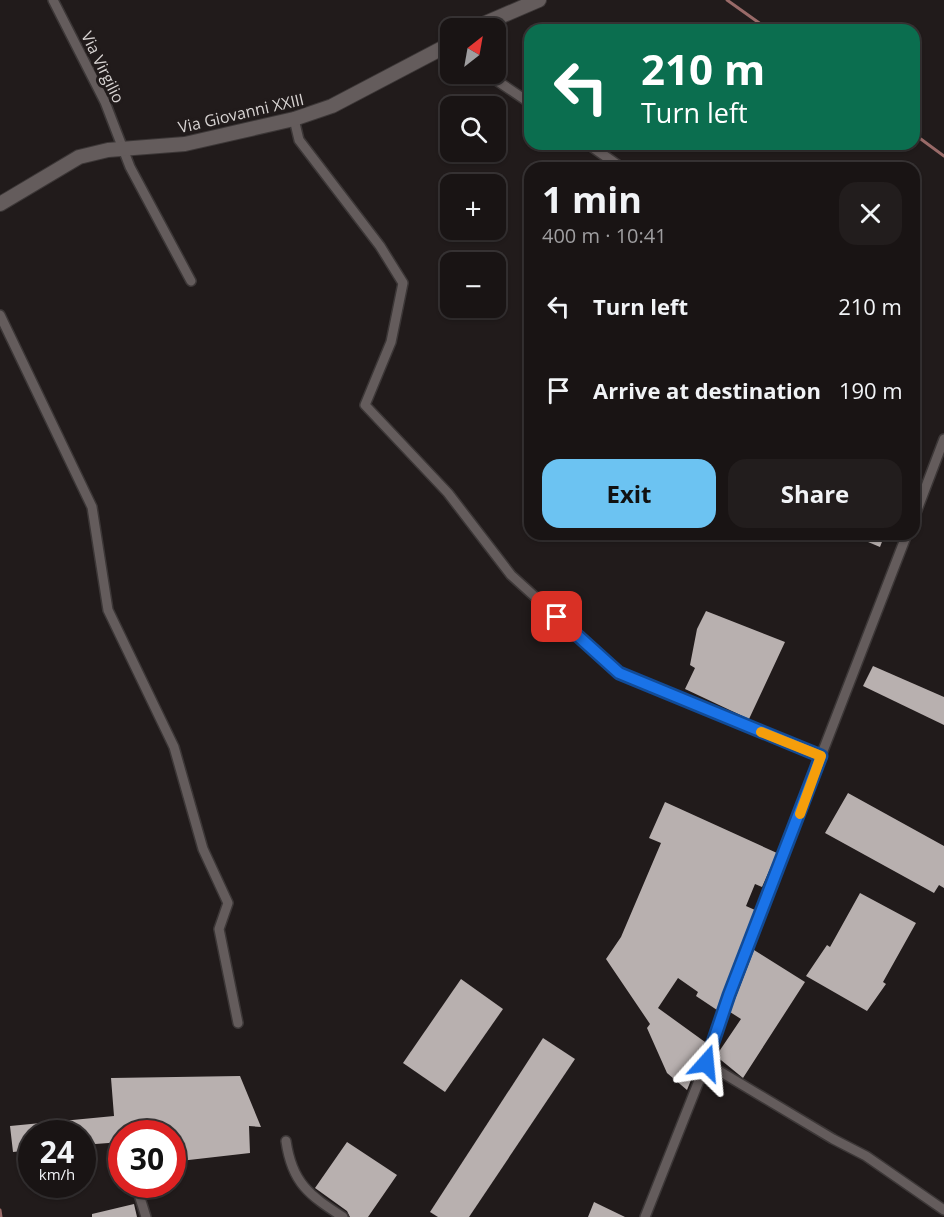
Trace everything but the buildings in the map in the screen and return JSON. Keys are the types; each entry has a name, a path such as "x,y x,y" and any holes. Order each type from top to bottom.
{"main road":[{"path":"497,18 539,0"},
{"name":"Via Giovanni XXIII","path":"0,204 79,157 123,149 185,144 294,119 355,96 440,51"}],"street":[{"name":"Via Virgilio","path":"53,0 105,102 123,149 191,281"},
{"path":"502,84 524,99"},
{"path":"294,119 299,140 380,246 403,283 391,342 365,405 448,493 511,575 619,673 821,756"},
{"path":"596,150 614,162"},
{"path":"0,315 92,507 108,609 174,747 203,849 228,903 219,929 238,1023"},
{"path":"920,502 944,439"},
{"path":"645,1217 706,1063 729,995 905,540"},
{"path":"706,1063 833,1139 866,1156 944,1210"},
{"path":"286,1141 293,1173 300,1183 319,1202 343,1217"},
{"path":"140,1198 146,1217"}],"waterway":[{"path":"727,0 761,24"},
{"path":"920,138 944,156"},
{"path":"0,1210 1,1217"}],"slow traffic":[{"path":"761,732 821,756 800,814"}],"route":[{"path":"557,617 619,673 821,756 729,995 706,1063"}]}
